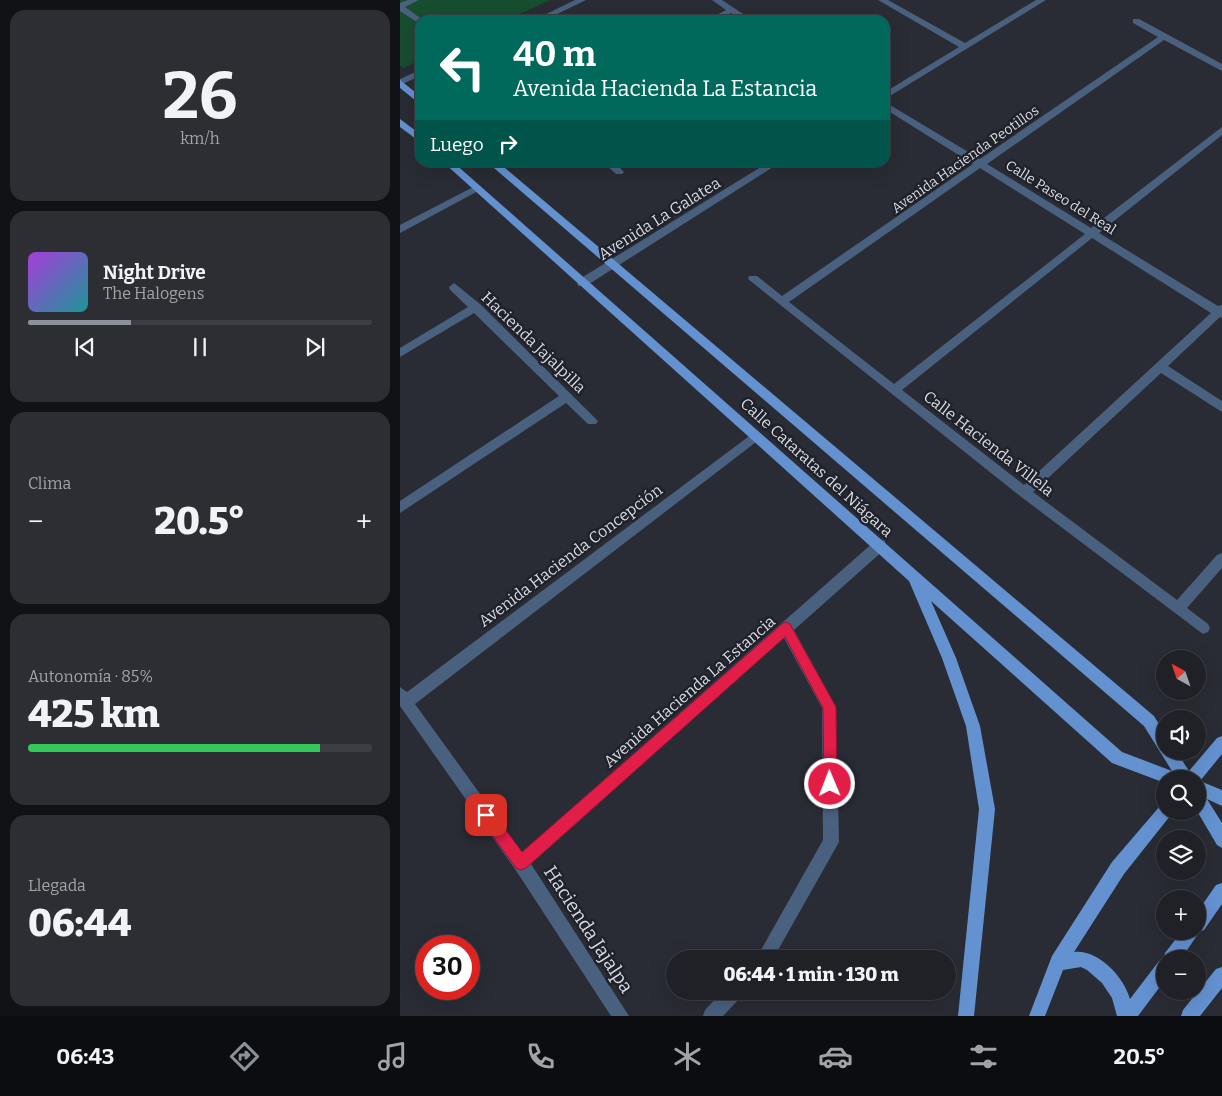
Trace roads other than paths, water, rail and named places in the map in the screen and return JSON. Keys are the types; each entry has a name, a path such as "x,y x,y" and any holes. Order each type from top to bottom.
{"main road":[{"path":"400,83 415,96"},
{"path":"401,124 415,135"},
{"name":"Calle Cataratas del Niágara","path":"454,167 1117,758 1156,772"},
{"name":"Calle Cataratas del Niágara","path":"496,167 1149,721 1156,732"},
{"path":"913,576 950,658 972,726 987,810 966,1016"},
{"path":"1200,770 1222,743"},
{"path":"1206,791 1222,798"},
{"path":"1206,812 1222,840"},
{"path":"1037,1016 1058,962 1118,868 1158,820"},
{"path":"1206,913 1222,891"},
{"path":"1058,962 1081,959 1093,964 1108,977 1120,994 1126,1016"},
{"path":"1188,1016 1222,974"},
{"path":"1126,1016 1156,978"}],"street":[{"path":"415,0 400,7 415,18"},
{"path":"549,15 582,0"},
{"path":"716,0 740,15"},
{"path":"882,0 966,47"},
{"path":"890,93 1042,0"},
{"path":"721,15 731,10"},
{"path":"1136,21 1222,68"},
{"name":"Avenida Hacienda Peotillos","path":"782,301 1163,37"},
{"path":"400,83 415,76"},
{"name":"Calle Paseo del Real","path":"890,108 1221,312"},
{"path":"894,390 1222,130"},
{"path":"613,167 619,172"},
{"name":"Avenida La Galatea","path":"582,283 769,167"},
{"path":"400,229 477,188"},
{"name":"Calle Hacienda Villela","path":"753,279 1024,492 1203,628"},
{"name":"Hacienda Jajalpilla","path":"454,287 592,421"},
{"path":"400,353 476,308"},
{"path":"1024,492 1221,312"},
{"path":"1161,366 1222,407"},
{"path":"400,508 567,396"},
{"name":"Avenida Hacienda Concepción","path":"403,698 756,436"},
{"name":"Avenida Hacienda La Estancia","path":"521,863 880,546"},
{"path":"1178,608 1222,559"},
{"path":"769,950 831,842 829,707 786,628"},
{"name":"Hacienda Jajalpa","path":"403,698 521,863 621,1016"},
{"path":"711,1016 727,1000"}]}
